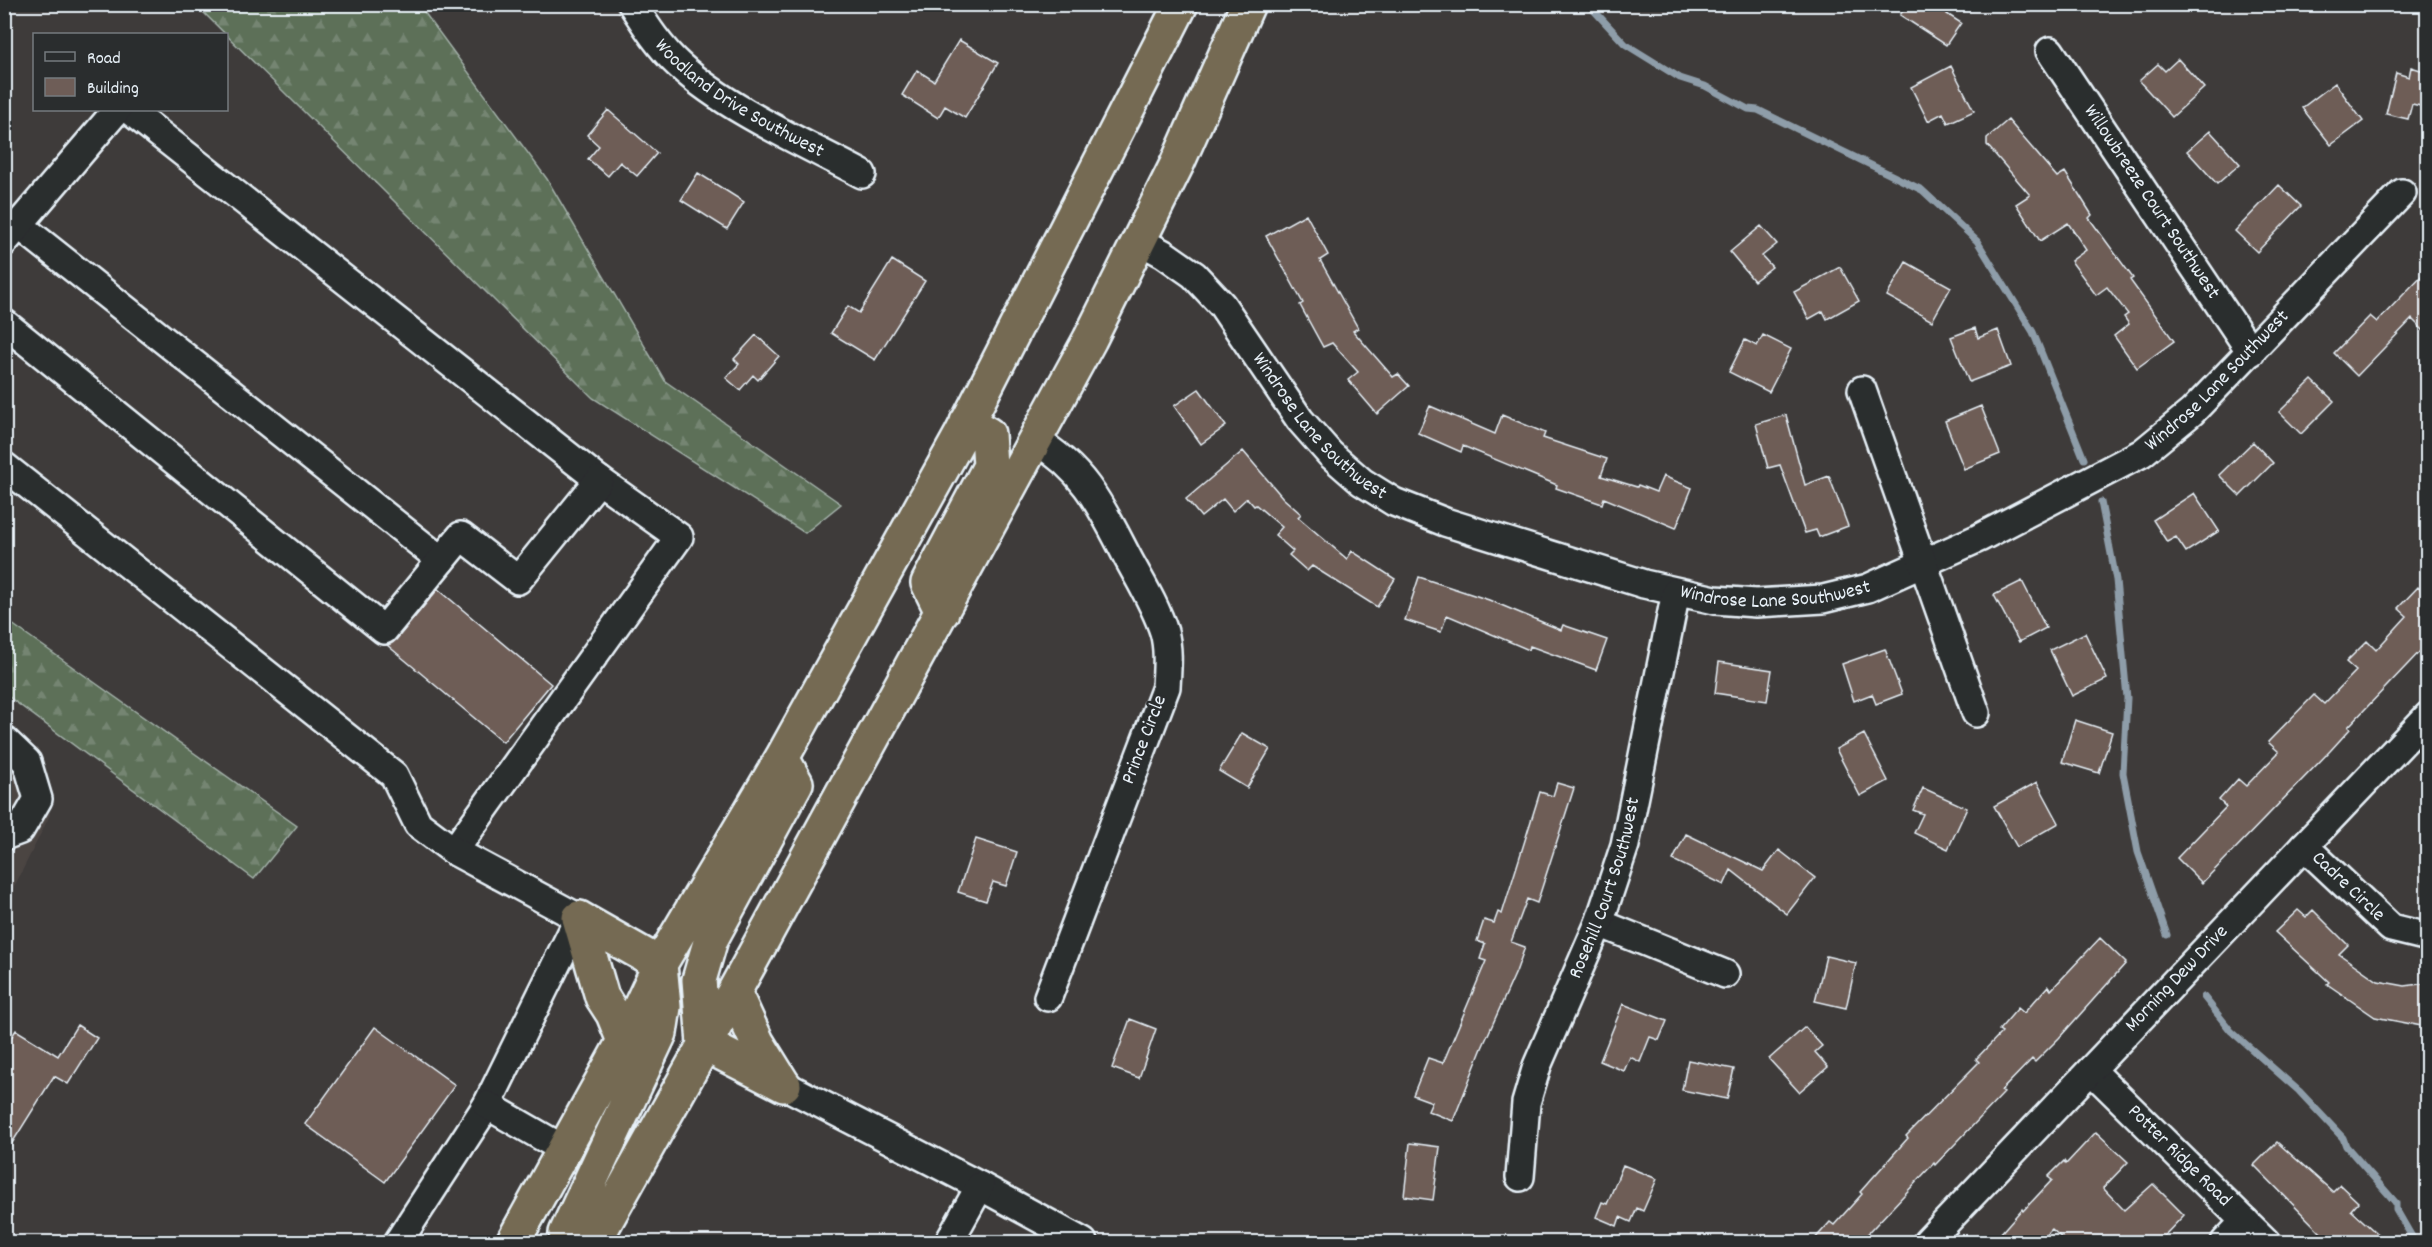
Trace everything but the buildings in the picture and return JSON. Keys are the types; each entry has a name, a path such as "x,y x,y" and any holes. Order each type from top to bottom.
{"highway":[{"path":"513,1242 624,1041 660,964 782,758 967,422 1181,4"},
{"path":"594,1242 1036,441 1140,241 1248,4"},
{"path":"942,612 928,583 990,466 988,434 967,422"},
{"path":"704,1044 699,980 711,939 796,783 782,758"},
{"path":"579,918 660,964"},
{"path":"579,918 602,997 613,1014 624,1041"},
{"path":"569,1242 566,1233 660,1033 664,1007 660,964"},
{"path":"734,992 757,1042 784,1085"},
{"path":"704,1044 784,1085"}],"street":[{"name":"Woodland Drive Southwest","path":"632,4 652,36 679,66 722,99 862,174"},
{"name":"Willowbreeze Court Southwest","path":"2050,51 2251,352"},
{"path":"116,111 12,234 441,561"},
{"path":"130,111 599,480 679,537 454,851"},
{"name":"Windrose Lane Southwest","path":"1140,241 1164,254 1201,282 1222,305 1300,420 1330,454 1362,482 1394,502 1445,522 1676,592 1715,600 1756,603 1823,599 1868,588 1979,538 2142,453 2192,412 2402,193"},
{"path":"4,323 384,630 461,536 518,580 599,480"},
{"path":"1862,390 1922,565 1976,712"},
{"name":"Prince Circle","path":"1036,441 1058,454 1077,472 1095,497 1149,598 1164,633 1167,652 1166,687 1048,997"},
{"path":"4,466 394,775 418,825 454,851 579,918 488,1105 398,1242"},
{"name":"Rosehill Court Southwest","path":"1520,1177 1526,1103 1537,1066 1599,923 1625,845 1676,592"},
{"name":"Morning Dew Drive","path":"1927,1242 2427,716"},
{"path":"4,740 27,762 38,799 21,830 4,836"},
{"name":"Cadre Circle","path":"2304,846 2391,928 2427,937"},
{"path":"1599,923 1725,974"},
{"name":"Potter Ridge Road","path":"2091,1070 2266,1242"},
{"path":"784,1085 1083,1242"},
{"path":"488,1105 565,1150"},
{"path":"949,1242 980,1186"},
{"path":"2225,1242 2245,1221"}],"shaded area":[{"path":"5,727 39,750 50,815 5,905"}],"green space":[{"path":"196,5 419,5 547,179 665,381 841,504 805,533 593,398 228,37 228,33 224,33"},
{"path":"5,619 297,826 254,879 5,694"}],"waterway":[{"path":"1588,4 1625,44 1680,78 1705,86 1748,109 1758,110 1922,190 1977,241 2033,332 2084,459"},
{"path":"2101,502 2116,580 2127,698 2123,773 2138,852 2167,935"},
{"path":"2204,997 2231,1031 2299,1091 2343,1138 2346,1146 2396,1203 2396,1209 2415,1242"}]}
